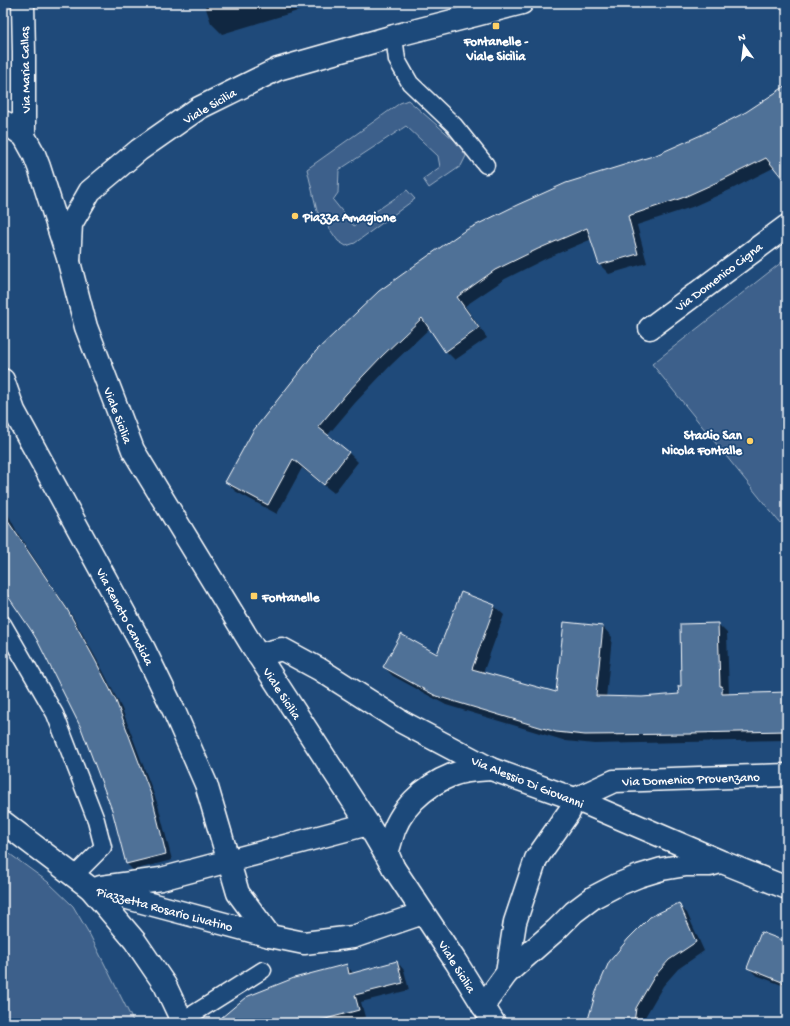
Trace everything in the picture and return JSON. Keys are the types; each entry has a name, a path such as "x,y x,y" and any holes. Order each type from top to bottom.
{"street":[{"name":"Via Maria Callas","path":"23,3 24,136"},
{"name":"Viale Sicilia","path":"488,1015 368,824 258,655 133,450 86,327 69,262 71,224 90,190 145,145 200,108 278,69 394,36 522,3"},
{"path":"3,122 24,136 34,154 69,262"},
{"name":"Via Domenico Cigna","path":"650,328 787,226"},
{"name":"Via Renato Candida","path":"3,380 14,411 144,649 174,711 206,784 238,893 270,936"},
{"name":"Via Alessio Di Giovanni","path":"258,655 282,649 318,669 402,722 491,769 572,806 787,888"},
{"path":"394,867 388,852 398,821 407,807 419,795 435,783 452,774 472,770 491,769"},
{"name":"Via Domenico Provenzano","path":"572,806 614,781 787,775"},
{"path":"488,1015 506,973 515,922 536,859 572,806"},
{"path":"3,822 82,882 135,941 165,985 180,1022"},
{"name":"Piazzetta Rosario Livatino","path":"82,882 161,880 368,824"},
{"path":"506,973 556,930 574,912 594,897 616,884 662,869 686,865 710,865 722,862"},
{"name":"Piazzetta Rosario Livatino","path":"82,882 270,936 304,943 353,937 423,913"}],"lane":[{"path":"394,36 397,60 410,83 454,125 486,164"},
{"path":"3,624 55,714 96,820 103,847 82,882"},
{"path":"180,1022 262,970"}],"shaded area":[{"path":"408,100 460,145 466,156 461,166 429,188 423,179 440,167 438,156 406,126 339,170 338,193 333,200 354,226 407,190 415,199 355,243 346,246 338,241 317,211 307,169 400,103"},
{"name":"Stadio San Nicola Fontalle","path":"787,258 787,517 780,523 652,364"},
{"path":"3,849 48,882 73,906 90,935 134,1023 3,1023"}],"building":[{"path":"787,85 787,184 766,158 682,198 628,216 638,254 599,265 587,228 538,249 495,270 457,297 479,328 445,352 422,318 382,356 346,394 318,427 349,452 324,485 293,459 268,505 225,482 253,431 316,351 379,291 428,256 464,231 566,183 656,155 701,135 746,112"},
{"path":"3,514 67,609 116,701 152,797 166,854 126,864 112,810 81,728 37,640 3,589"},
{"path":"461,592 495,605 472,669 556,692 564,622 603,626 596,696 642,697 679,694 678,686 681,686 680,624 718,623 720,686 722,686 722,694 787,692 787,731 585,735 556,732 436,696 383,667 401,634 437,654"},
{"path":"679,903 696,942 669,960 654,977 636,1008 634,1023 587,1023 596,992 609,962 628,939 650,917"},
{"path":"761,932 787,942 787,984 747,968"},
{"path":"397,961 403,983 355,995 359,1010 311,1023 215,1023 246,997 294,978 347,964 349,974"}],"place":[{"name":"Fontanelle - Viale Sicilia","path":"496,26"},
{"name":"Piazza Amagione","path":"295,216"},
{"name":"Stadio San Nicola Fontalle","path":"750,441"},
{"name":"Fontanelle","path":"254,596"}]}
